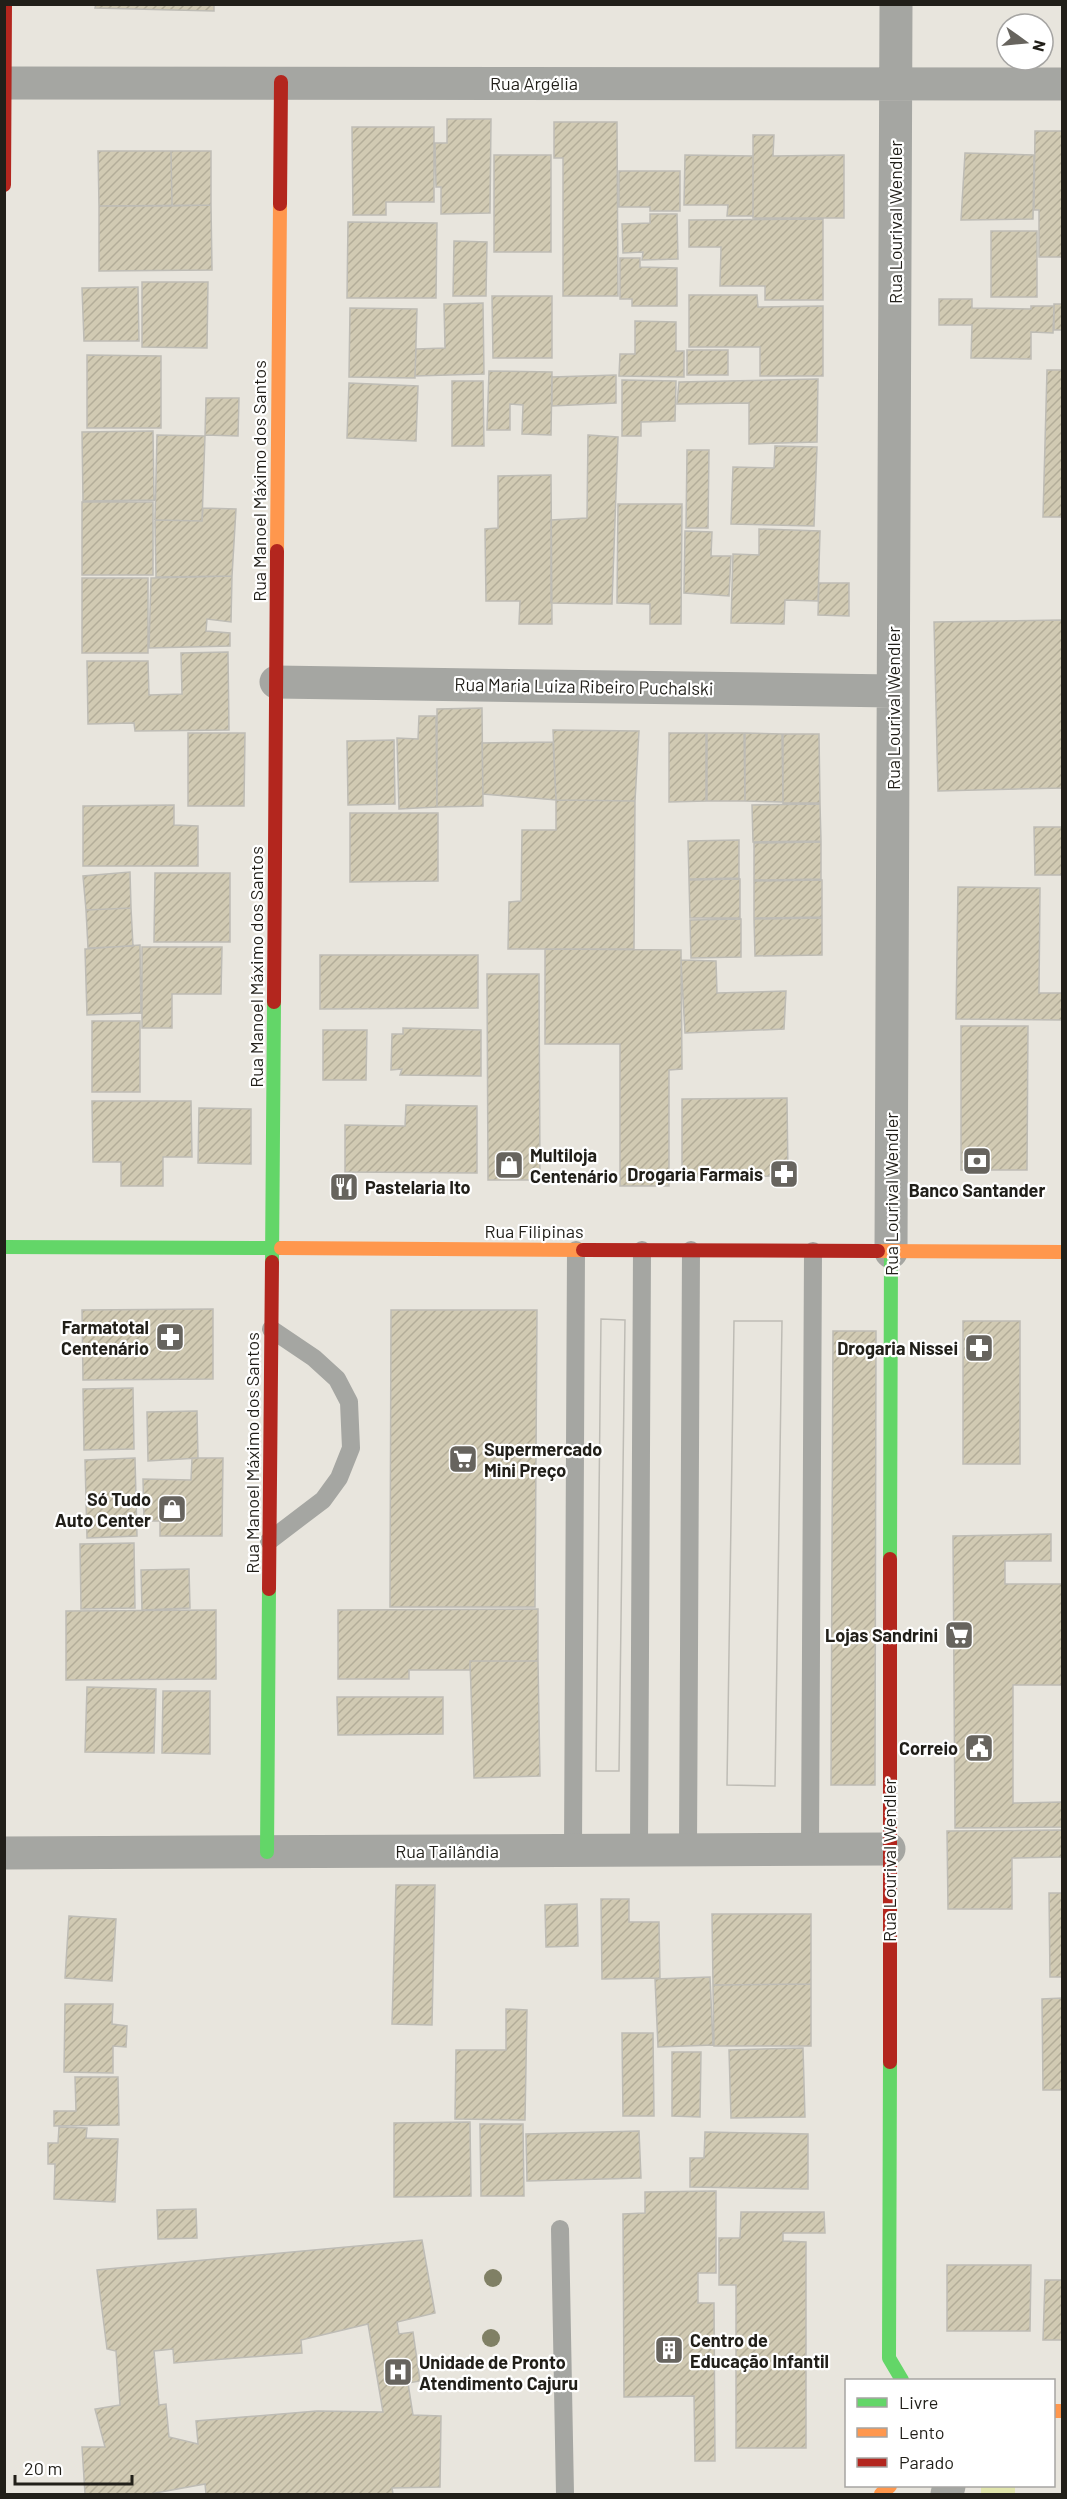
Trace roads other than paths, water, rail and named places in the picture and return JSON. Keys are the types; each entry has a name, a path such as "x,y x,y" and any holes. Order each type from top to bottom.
{"street":[{"path":"4,185 5,4"},
{"name":"Rua Lourival Wendler","path":"896,4 889,2358 901,2379"},
{"name":"Rua Manoel Máximo dos Santos","path":"267,1852 281,82"},
{"name":"Rua Argélia","path":"5,83 1062,84"},
{"name":"Rua Maria Luiza Ribeiro Puchalski","path":"276,682 893,691"},
{"name":"Rua Filipinas","path":"4,1247 1062,1252"},
{"name":"Rua Tailândia","path":"4,1852 889,1849"}],"lane":[{"path":"573,1850 576,1250"},
{"path":"639,1850 642,1250"},
{"path":"688,1850 691,1250"},
{"path":"810,1850 813,1251"},
{"path":"269,1541 323,1500 339,1478 351,1448 349,1402 338,1378 314,1358 271,1329"},
{"path":"560,2229 565,2494"}],"place":[{"name":"Banco Santander","path":"977,1161"},
{"name":"Multiloja Centenário","path":"509,1165"},
{"name":"Drogaria Farmais","path":"784,1174"},
{"name":"Pastelaria Ito","path":"344,1187"},
{"name":"Farmatotal Centenário","path":"170,1337"},
{"name":"Drogaria Nissei","path":"979,1348"},
{"name":"Supermercado Mini Preço","path":"463,1459"},
{"name":"Só Tudo Auto Center","path":"172,1509"},
{"name":"Lojas Sandrini","path":"959,1635"},
{"name":"Correio","path":"979,1748"},
{"name":"Centro de Educação Infantil","path":"669,2350"},
{"name":"Unidade de Pronto Atendimento Cajuru","path":"398,2372"}]}
